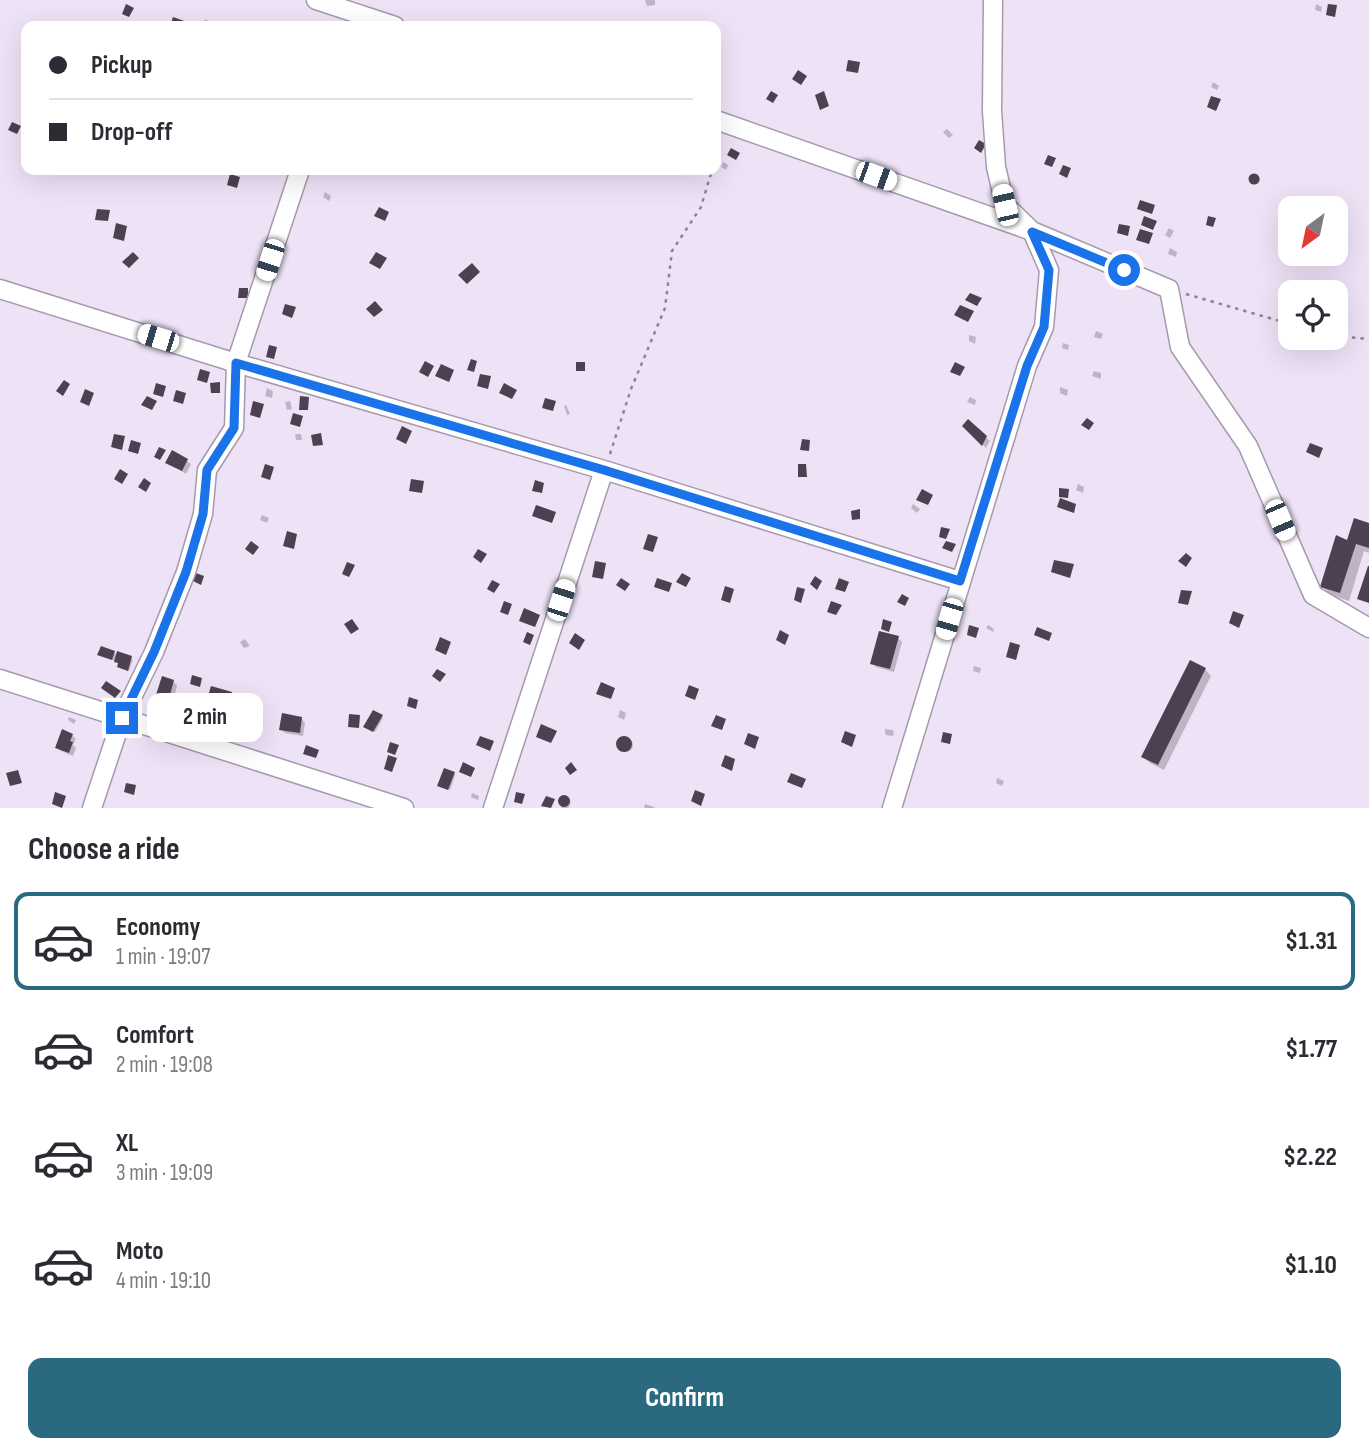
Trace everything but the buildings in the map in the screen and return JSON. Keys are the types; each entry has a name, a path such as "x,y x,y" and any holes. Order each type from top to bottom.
{"street":[{"path":"316,0 363,21"},
{"path":"892,808 1027,366 1044,327 1049,270 1032,232 1005,205 996,167 992,111 993,0"},
{"path":"721,122 1032,232 1170,289 1180,347 1248,446 1312,595 1369,628"},
{"path":"92,808 122,718 154,652 186,572 203,514 207,470 234,428 236,363 298,175"},
{"path":"0,289 236,363 604,470 960,581"},
{"path":"493,808 604,470"},
{"path":"0,679 404,808"}],"path":[{"path":"604,470 631,389 665,308 672,251 701,207 711,175"},
{"path":"1170,289 1278,320"},
{"path":"1348,337 1369,339"}],"route":[{"path":"122,718 154,652 186,572 203,514 207,470 234,428 236,363 604,470 960,581 1027,366 1044,327 1049,270 1032,232 1124,270"}]}
